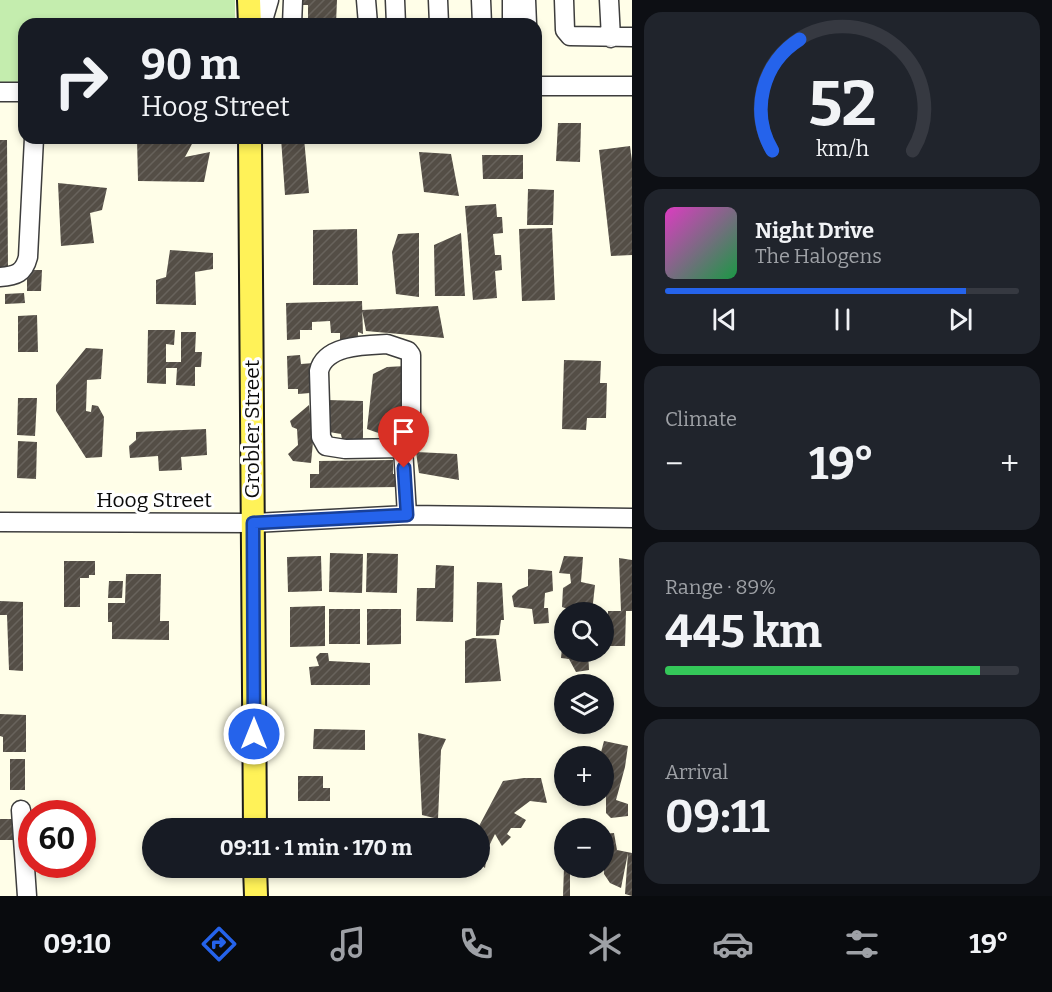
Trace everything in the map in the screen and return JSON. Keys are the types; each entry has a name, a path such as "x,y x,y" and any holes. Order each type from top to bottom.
{"main road":[{"path":"249,0 250,18"},
{"name":"Grobler Street","path":"250,144 255,818"},
{"path":"255,878 256,896"}],"street":[{"path":"263,18 269,0"},
{"path":"292,18 293,0"},
{"path":"366,0 368,18"},
{"path":"395,0 396,18"},
{"path":"438,0 439,18"},
{"path":"481,0 482,18"},
{"path":"512,0 512,18"},
{"path":"526,0 527,18"},
{"path":"564,0 565,30 570,36 632,37"},
{"path":"609,0 611,38"},
{"path":"542,82 632,86"},
{"path":"0,92 18,92"},
{"path":"0,277 20,273 26,266 34,144"},
{"path":"374,345 395,346 408,351 412,362 411,434 407,445 403,448 330,448 322,442 319,370 326,357 340,351 374,345"},
{"path":"403,448 407,515"},
{"name":"Hoog Street","path":"0,522 253,523 407,515 632,518"},
{"path":"26,878 27,896"}],"green space":[{"path":"0,0 235,0 235,18 18,18 18,86 0,87"}],"building":[{"path":"300,0 337,0 336,18 308,18 308,5 300,5"},
{"path":"558,123 581,123 580,162 556,161"},
{"path":"0,140 7,140 8,267 0,267"},
{"path":"137,144 192,144 185,157 210,152 204,182 138,181"},
{"path":"281,144 305,144 309,193 285,195"},
{"path":"630,146 632,255 611,256 599,150"},
{"path":"419,152 451,154 459,196 424,192"},
{"path":"482,155 523,155 523,179 483,179"},
{"path":"58,183 107,188 102,210 90,213 94,243 61,246"},
{"path":"528,189 554,190 553,225 527,225"},
{"path":"496,204 497,217 502,217 503,233 493,234 495,255 501,255 502,270 495,271 497,298 473,300 465,206"},
{"path":"552,228 555,300 522,301 519,229"},
{"path":"357,229 358,285 313,285 313,230"},
{"path":"419,233 419,297 396,294 392,252 398,234"},
{"path":"461,233 465,296 435,296 434,245"},
{"path":"170,250 213,253 213,269 195,272 196,305 156,304 156,280 166,277"},
{"path":"27,270 42,270 41,291 27,291"},
{"path":"24,293 25,303 5,304 5,294"},
{"path":"362,301 363,334 358,332 358,340 340,341 340,333 331,333 330,321 312,322 312,330 300,330 300,339 287,340 286,303"},
{"path":"438,306 444,338 366,331 362,310"},
{"path":"37,315 38,352 18,352 18,316"},
{"path":"148,330 175,330 174,345 166,344 166,362 181,362 181,332 196,332 195,352 202,352 201,367 195,367 195,386 176,385 177,368 166,368 166,384 147,383"},
{"path":"86,348 103,349 101,379 87,380 86,411 91,412 92,405 98,406 104,417 102,457 86,458 56,411 56,385"},
{"path":"300,355 301,364 314,363 315,377 309,377 310,393 298,394 298,389 288,389 287,356"},
{"path":"564,360 601,361 600,383 607,383 606,418 587,418 586,430 562,429"},
{"path":"406,366 405,436 384,435 367,429 373,374 387,367"},
{"path":"18,398 37,398 35,436 17,435"},
{"path":"327,400 363,401 363,442 343,444 341,434 329,432"},
{"path":"309,405 313,442 311,463 293,461 288,454 298,445 297,429 292,427 290,421"},
{"path":"206,429 207,455 181,457 182,470 159,471 158,456 130,458 129,446 136,440 136,432"},
{"path":"18,441 37,442 36,479 17,478"},
{"path":"416,452 457,454 459,480 419,473"},
{"path":"393,460 393,474 400,474 400,487 310,488 310,474 319,474 319,461"},
{"path":"330,553 363,554 362,593 329,592"},
{"path":"367,553 398,554 397,593 366,592"},
{"path":"321,556 322,591 288,592 287,557"},
{"path":"564,556 583,557 581,582 595,585 593,602 562,602 563,588 571,583 570,574 559,573"},
{"path":"619,558 632,560 632,611 626,611 625,646 614,646 614,611 621,611"},
{"path":"64,561 95,561 95,575 80,578 80,607 64,607"},
{"path":"436,565 454,566 453,622 416,621 417,588 435,588"},
{"path":"528,569 552,571 553,591 545,593 544,608 548,608 549,623 534,624 532,609 514,607 512,596 518,590 528,586"},
{"path":"126,574 161,574 160,621 169,621 169,640 112,639 112,622 108,622 108,603 125,603"},
{"path":"109,581 123,581 122,598 108,598"},
{"path":"477,582 502,583 504,620 501,620 499,635 476,636"},
{"path":"0,601 23,602 23,671 9,670 7,615 0,615"},
{"path":"325,606 325,646 290,647 290,607"},
{"path":"329,609 360,609 360,644 329,644"},
{"path":"367,609 401,609 401,644 367,645"},
{"path":"473,638 496,639 501,681 465,683 465,641"},
{"path":"320,653 328,653 329,661 370,663 370,685 311,685 309,667 319,666 316,657"},
{"path":"571,662 589,662 589,670 576,672"},
{"path":"0,714 26,715 26,752 3,752"},
{"path":"314,729 365,730 365,750 313,749"},
{"path":"418,733 446,739 441,750 438,818 422,815"},
{"path":"604,741 628,746 616,800 628,804 628,816 611,818 606,813 606,806 614,806 614,746 603,746"},
{"path":"10,759 25,759 25,790 10,790"},
{"path":"298,776 323,776 323,788 330,788 330,801 298,801"},
{"path":"541,778 547,803 530,801 514,813 526,820 521,828 511,828 507,834 511,837 502,846 495,834 490,844 490,818 483,818 503,781"},
{"path":"0,819 13,819 14,840 0,840"},
{"path":"614,833 617,850 632,853 632,896 625,894 628,853 621,888 610,883 607,878 614,878"},
{"path":"564,878 570,878 570,896 563,896"}],"route":[{"path":"254,734 253,523 407,515 404,468"}]}
